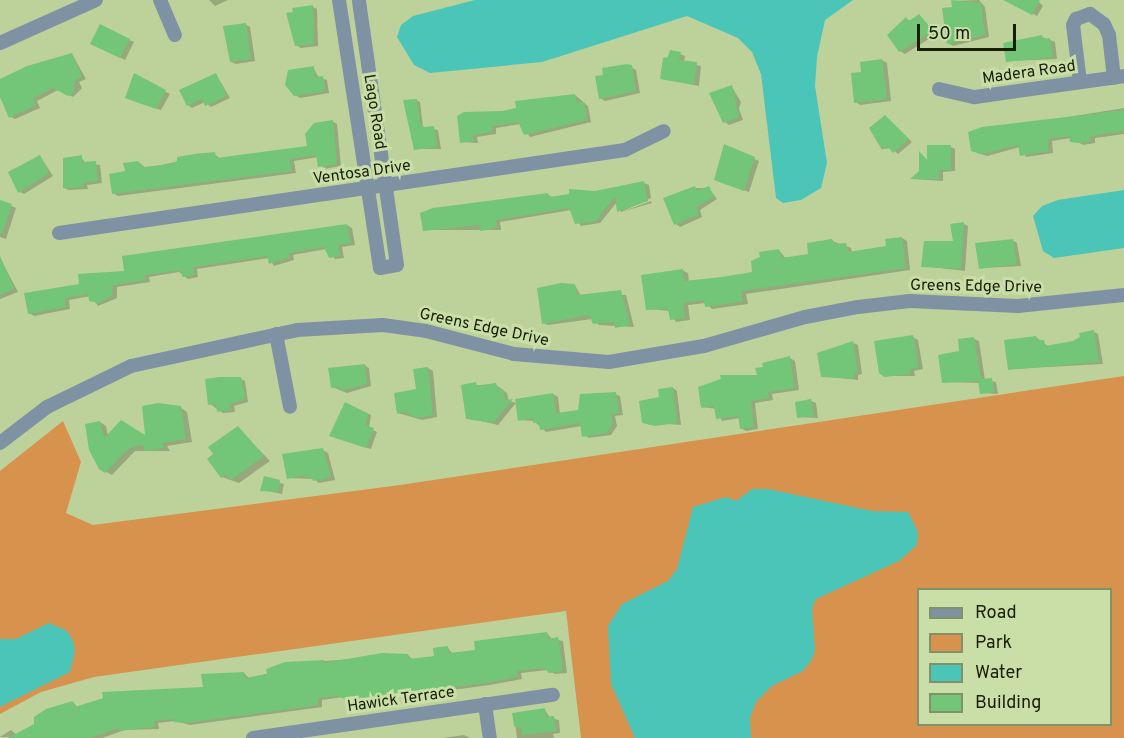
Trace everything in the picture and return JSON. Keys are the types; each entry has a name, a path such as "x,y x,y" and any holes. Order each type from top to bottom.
{"street":[{"path":"1,41 96,0"},
{"path":"160,0 175,35"},
{"name":"Lago Road","path":"339,0 380,268 397,265 359,0"},
{"path":"1080,82 1073,25 1089,15 1104,24 1119,77"},
{"name":"Madera Road","path":"939,89 975,97 1119,77"},
{"name":"Ventosa Drive","path":"59,233 625,150 664,131"},
{"name":"Greens Edge Drive","path":"0,443 47,407 88,384 131,366 276,334 339,326 383,326 426,331 514,354 609,362 695,348 805,317 858,307 910,301 1018,306 1124,295"},
{"path":"276,334 290,408"},
{"name":"Hawick Terrace","path":"253,738 553,695"},
{"path":"485,705 490,738"}],"green space":[{"path":"1124,376 1124,738 581,738 566,611 94,677 41,692 0,714 0,471 63,421 81,462 66,513 93,525 400,485"}],"water":[{"path":"475,0 853,0 825,20 817,57 815,86 827,163 821,188 801,200 783,203 776,198 761,74 752,52 738,38 687,16 542,62 430,73 414,65 397,37 401,25 413,16"},
{"path":"1124,190 1124,248 1054,258 1043,251 1033,216 1042,206 1058,200"},
{"path":"752,489 768,489 872,511 908,512 918,532 917,545 899,561 816,599 812,608 815,651 811,661 803,671 772,686 756,702 750,718 751,738 635,738 611,684 608,626 622,604 668,581 677,569 693,507 726,497 736,501"},
{"path":"49,623 67,631 73,641 75,651 70,672 0,707 0,639 16,639"}],"building":[{"path":"951,0 981,3 985,35 947,44 942,8 952,7"},
{"path":"1003,0 1040,0 1032,15"},
{"path":"313,5 314,44 295,46 286,13 293,12 292,8"},
{"path":"919,14 933,31 899,52 887,35 906,17 909,21"},
{"path":"246,23 251,59 230,62 223,26"},
{"path":"100,24 130,39 120,58 90,44"},
{"path":"1042,35 1043,39 1050,38 1053,57 1006,62 1003,43"},
{"path":"670,50 681,52 679,60 697,62 694,85 660,79 663,58 668,57"},
{"path":"72,53 82,77 75,80 74,93 68,96 53,88 33,98 36,105 9,118 0,97 0,79 27,66"},
{"path":"882,59 887,99 854,103 851,73 861,72 860,62"},
{"path":"632,65 636,91 599,99 595,76 603,75 602,68"},
{"path":"314,66 315,77 323,76 325,91 294,96 285,85 288,70"},
{"path":"134,73 166,90 156,109 125,98"},
{"path":"216,73 227,96 205,106 202,99 187,106 179,90"},
{"path":"732,85 739,117 723,123 709,93"},
{"path":"575,94 577,103 584,102 587,120 524,135 518,122 492,126 492,132 473,135 474,141 460,143 457,116 464,112 502,111 516,108 515,101"},
{"path":"417,99 420,123 424,127 434,126 437,147 414,150 403,100"},
{"path":"1124,110 1124,131 1091,136 1091,141 1070,142 1069,136 1048,139 1049,151 1020,156 1018,145 981,154 971,151 968,132 982,127"},
{"path":"885,115 909,139 893,153 887,146 882,150 869,128"},
{"path":"333,120 337,164 318,167 316,155 290,159 292,171 112,194 109,174 125,171 123,163 138,161 144,167 171,164 177,161 177,157 194,154 215,152 216,158 307,146 305,134 314,123"},
{"path":"724,144 755,157 744,191 714,180"},
{"path":"927,145 951,145 951,170 939,170 939,179 910,179 919,171 919,151 927,160"},
{"path":"40,155 49,173 18,193 8,172"},
{"path":"82,155 82,162 96,161 98,181 83,183 84,187 63,188 63,158"},
{"path":"644,181 648,201 617,212 615,196 596,221 575,224 569,208 496,220 497,228 480,231 479,225 423,231 420,213 433,208 548,193 549,197 569,194 569,189 595,191"},
{"path":"695,186 697,191 709,186 714,197 696,207 699,214 674,225 663,198"},
{"path":"0,200 12,204 2,234 0,234"},
{"path":"964,222 961,269 921,267 924,241 953,241 950,224"},
{"path":"347,224 351,243 338,245 340,256 329,258 324,247 289,253 290,257 269,264 267,256 193,267 194,275 182,277 181,271 145,275 146,280 113,285 112,296 99,303 89,301 88,294 65,298 66,307 28,314 24,293 79,284 78,274 124,271 122,256"},
{"path":"902,237 906,268 741,291 743,301 713,306 705,307 704,300 683,303 685,318 670,320 668,309 646,310 641,275 683,269 684,281 722,277 752,272 751,261 760,257 759,252 779,249 782,258 808,254 807,243 832,239 835,244 846,243 848,252 886,246 885,239"},
{"path":"1013,239 1017,264 979,269 975,243"},
{"path":"0,256 14,289 0,295"},
{"path":"561,283 575,284 577,295 621,290 630,325 615,328 614,322 593,324 589,315 542,324 537,288"},
{"path":"1094,330 1099,362 1008,370 1004,340 1036,336 1037,340 1044,340 1045,346 1073,341 1080,337 1079,333"},
{"path":"913,335 919,367 910,369 911,374 884,377 879,373 874,341"},
{"path":"974,337 981,379 992,378 994,392 980,394 978,381 942,383 938,355 959,351 958,339"},
{"path":"853,341 858,372 854,373 854,379 821,377 817,353"},
{"path":"790,356 795,388 768,392 769,398 751,401 754,427 740,429 738,416 716,419 714,406 701,408 698,387 721,379 720,375 757,375 755,368 763,367 762,363"},
{"path":"365,364 367,384 341,391 339,387 331,388 328,368"},
{"path":"428,367 433,415 416,418 405,412 397,414 394,393 416,389 413,369"},
{"path":"241,377 245,394 244,400 230,404 231,410 217,412 216,404 208,405 205,379"},
{"path":"476,382 477,386 496,383 498,390 503,389 505,400 513,399 493,423 466,419 461,385"},
{"path":"673,387 677,423 655,426 642,423 639,401 659,397 658,389"},
{"path":"616,392 619,413 611,414 613,423 607,433 582,437 580,423 540,430 539,422 533,423 533,418 518,421 515,399 553,393 556,413 578,410 580,394"},
{"path":"811,399 814,416 797,418 795,402"},
{"path":"345,402 369,414 365,425 374,428 366,448 329,436"},
{"path":"158,403 181,406 186,439 162,443 165,448 144,451 143,445 129,448 105,473 99,469 89,450 85,424 100,421 104,438 121,420 145,435 142,406"},
{"path":"238,426 264,456 231,480 226,474 221,478 207,459 213,454 208,447"},
{"path":"323,448 331,477 313,481 312,478 301,476 287,479 282,454"},
{"path":"264,476 280,480 278,492 260,491"},
{"path":"547,632 548,639 558,637 563,671 549,673 544,668 517,671 518,677 485,683 350,701 337,696 318,698 318,705 185,723 174,722 173,719 154,721 155,727 119,731 119,728 88,738 8,738 34,724 34,717 46,709 73,701 75,707 103,698 102,692 203,687 201,674 244,672 245,678 267,674 266,669 285,662 324,660 324,663 382,653 408,654 409,659 434,656 433,648 448,646 449,653 475,650 474,641"},
{"path":"545,708 546,717 554,716 556,731 522,735 522,729 514,726 512,713"}]}
